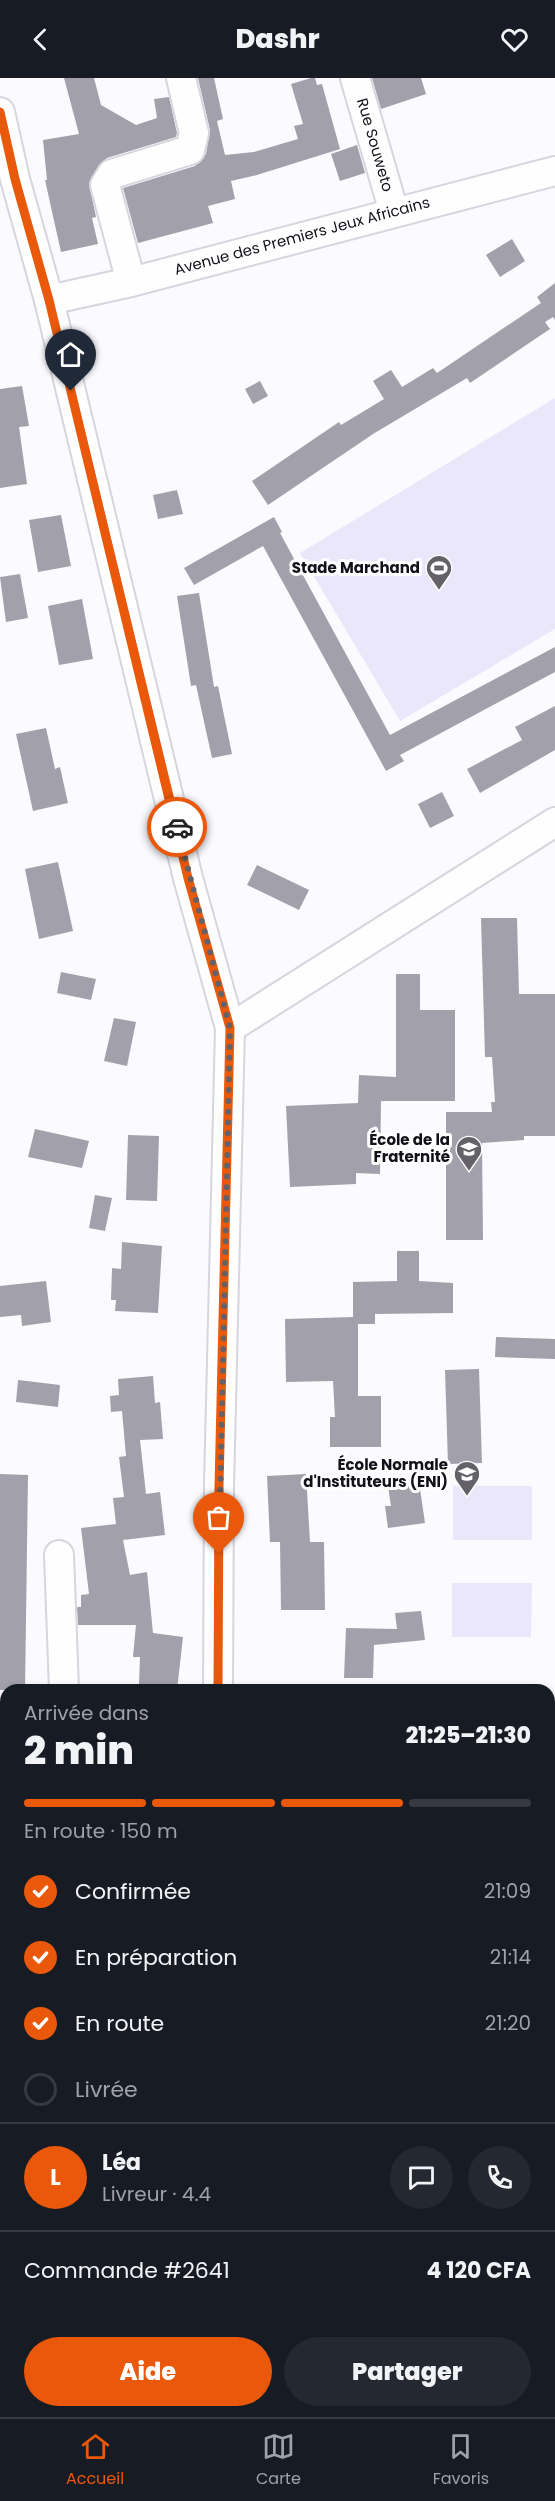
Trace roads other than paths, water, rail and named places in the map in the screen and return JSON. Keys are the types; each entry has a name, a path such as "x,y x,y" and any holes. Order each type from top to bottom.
{"street":[{"path":"131,282 105,185 112,174 190,150 195,133 181,78"},
{"name":"Rue Souweto","path":"355,78 394,212"},
{"path":"0,112 7,180 49,300 188,878 230,1028 219,1486 218,1684"},
{"name":"Avenue des Premiers Jeux Africains","path":"49,300 131,282 555,171"},
{"path":"230,1028 555,822"},
{"path":"59,1555 64,1684"}],"place":[{"name":"Stade Marchand","path":"439,591"},
{"name":"École de la Fraternité","path":"469,1172"},
{"name":"École Normale d'Instituteurs (ENI)","path":"467,1497"}]}
